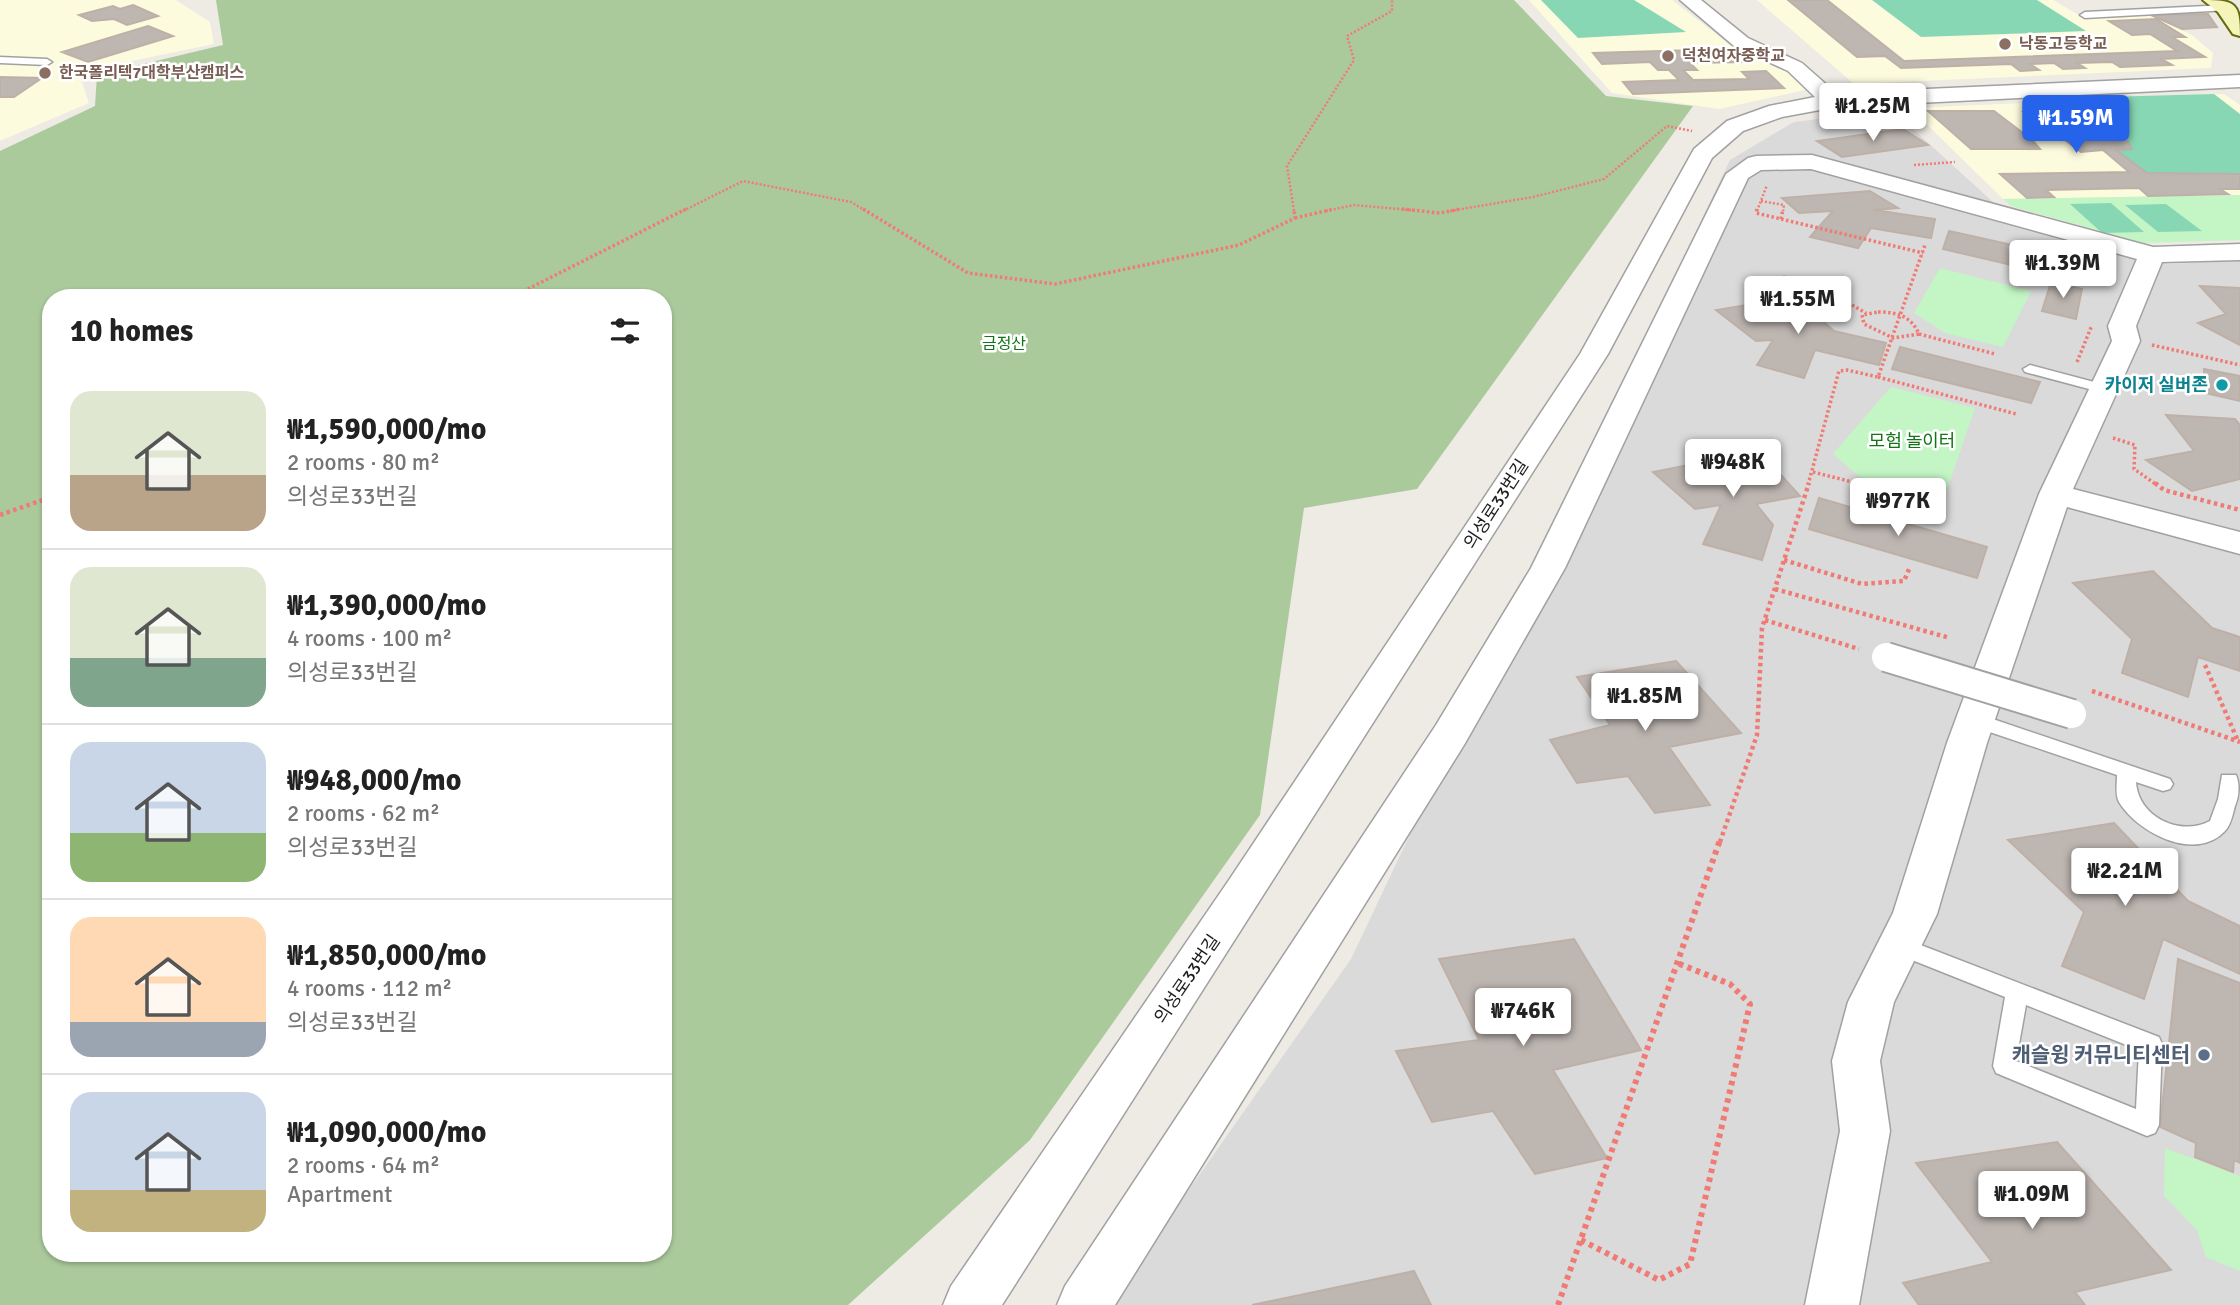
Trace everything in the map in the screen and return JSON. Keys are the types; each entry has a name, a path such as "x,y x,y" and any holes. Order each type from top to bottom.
{"main road":[{"path":"2219,4 2240,30"}],"street":[{"path":"1689,0 1741,42 1795,68 1832,100"},
{"name":"의성로33번길","path":"970,1305 1252,880 1587,365 1702,154 1735,126 1777,111 1832,100 2240,80"},
{"path":"1084,1305 1450,735 1548,568 1738,174 1756,163 1812,162 2152,256 2240,252"},
{"path":"1832,1305 1865,1131 1856,1061 1871,1002 1915,914 1975,720 2055,494 2126,341 2122,326 2152,256"},
{"path":"2055,494 2240,543"},
{"path":"1886,657 2072,714"}],"lane":[{"path":"2085,15 2219,4"},
{"path":"0,60 47,62"},
{"path":"2030,369 2104,389"},
{"path":"1975,720 2164,784"},
{"path":"2126,771 2127,798 2145,820 2178,835 2199,836 2218,826 2228,799 2229,779"},
{"path":"1899,946 2151,1044 2147,1125 2004,1066 2017,992"}],"path":[{"path":"1295,218 1287,166 1354,60 1347,36 1392,11 1392,0"},
{"path":"528,289 743,181 851,202 968,273 1055,284 1239,245 1295,218 1354,205 1440,213 1532,197 1604,179 1667,126 1721,137"},
{"path":"1770,178 1756,213 1923,253"},
{"path":"1761,201 1784,205 1781,219"},
{"path":"1878,377 1925,245"},
{"path":"1783,277 1822,288 1867,314"},
{"path":"1919,334 1917,327 1901,315 1874,311 1862,315 1864,324 1882,335 1894,338 1919,334 1995,354"},
{"path":"2149,344 2240,365"},
{"path":"1558,1305 1758,735 1765,620 1813,472 1839,371 1847,370 1878,377 2016,414"},
{"path":"2109,437 2135,445 2134,469 2164,490 2240,510"},
{"path":"1813,472 1924,501 1934,487"},
{"path":"0,515 42,500"},
{"path":"1784,560 1862,583 1904,581 1910,567"},
{"path":"1775,589 1950,638"},
{"path":"1765,620 1886,657"},
{"path":"2205,665 2239,742"},
{"path":"2088,690 2239,742"},
{"path":"1581,1240 1660,1280 1690,1264 1750,1004 1730,984 1677,963"}],"shaded area":[{"name":"한국폴리텍7대학부산캠퍼스","path":"0,0 176,0 210,22 214,44 98,68 81,79 89,103 0,141"},
{"name":"덕천여자중학교","path":"1529,0 1672,0 1729,44 1786,68 1810,89 1719,109 1612,93"},
{"name":"낙동고등학교","path":"1757,0 2053,0 2084,18 2150,15 2192,35 2213,53 2211,68 1854,84"},
{"path":"2224,94 2240,105 2240,195 2003,199 1910,108"},
{"path":"1892,110 2016,223 2167,264 2240,261 2240,1305 1108,1305 1351,959 1730,160 1794,122"}],"green space":[{"name":"금정산","path":"216,0 1514,0 1606,96 1693,106 1417,489 1304,508 1260,815 1030,1140 848,1305 0,1305 0,151 95,106 97,75 223,45"},
{"path":"1541,0 1634,0 1686,32 1578,38"},
{"path":"1872,0 2037,0 2086,31 1921,37"},
{"path":"2214,94 2240,114 2240,174 2147,173 2116,150 2132,149 2123,134 2068,98"},
{"path":"2240,195 2240,240 2142,243 2011,206 2003,199"},
{"path":"2111,203 2144,232 2102,233 2070,204"},
{"path":"2166,204 2202,231 2158,232 2125,205"},
{"path":"1940,268 2031,291 2003,347 1945,333 1914,313"},
{"name":"모험 놀이터","path":"1891,387 1975,408 1944,498 1860,477 1833,454"},
{"path":"2165,1148 2240,1176 2240,1271 2206,1257 2197,1230 2164,1196"}],"building":[{"path":"1788,0 1827,0 1904,61 2177,51 2150,34 2132,35 2109,21 2156,19 2185,37 2172,37 2205,57 2161,59 2172,65 2120,67 2112,62 2077,63 2085,68 2063,69 2054,63 2030,64 2039,70 2020,71 2011,64 1901,68 1885,56 1857,57"},
{"path":"133,5 158,16 127,25 114,19 92,21 79,15 113,6 120,9"},
{"path":"2208,14 2217,27 2182,29 2151,15"},
{"path":"148,26 173,36 88,62 62,52"},
{"path":"1731,49 1745,62 1690,63 1697,70 1683,70 1693,80 1749,79 1742,72 1766,71 1784,88 1633,94 1623,82 1679,80 1669,70 1658,70 1650,62 1602,64 1593,53"},
{"path":"0,77 42,78 14,97 0,97"},
{"path":"1928,111 1994,111 2023,133 2057,134 2024,112 2085,111 2123,134 2132,149 2116,150 2147,173 2240,174 2240,189 2220,189 2228,194 2148,196 2139,188 2046,190 2054,197 2027,198 2000,174 2129,172 2103,150 2081,152 2065,140 2032,140 2040,149 1971,149"},
{"path":"1903,129 1928,145 1842,157 1817,141"},
{"path":"1870,191 1898,208 1874,210 1935,219 1931,238 1871,228 1858,248 1810,237 1833,211 1799,213 1782,198"},
{"path":"1949,231 2085,261 2080,281 1943,249"},
{"path":"2051,282 2082,289 2076,319 2042,311"},
{"path":"2200,286 2240,288 2240,345 2198,323 2226,314"},
{"path":"1796,297 1834,331 1886,343 1879,365 1815,350 1804,378 1757,365 1773,340 1756,341 1716,310"},
{"path":"1900,347 2040,382 2031,403 1892,369"},
{"name":"카이저 실버존","path":"2204,369 2240,376 2240,401 2205,393"},
{"path":"2166,415 2235,419 2240,425 2240,479 2192,491 2146,460 2194,451"},
{"path":"1759,451 1800,496 1756,504 1773,525 1762,560 1703,544 1721,505 1695,509 1653,472"},
{"path":"1819,498 1987,547 1977,578 1809,529"},
{"path":"2153,571 2212,628 2240,637 2240,671 2198,657 2188,697 2122,673 2132,639 2073,583"},
{"path":"1676,661 1741,733 1669,747 1710,805 1655,813 1628,776 1577,783 1550,740 1610,725 1577,677"},
{"path":"2114,823 2188,901 2240,926 2240,974 2163,939 2144,999 2062,966 2084,912 2008,840"},
{"path":"1574,939 1641,1050 1553,1070 1607,1158 1535,1174 1493,1111 1432,1122 1396,1051 1479,1040 1439,959"},
{"name":"캐슬윙 커뮤니티센터","path":"2178,959 2240,983 2240,1163 2234,1160 2233,1172 2195,1157 2196,1143 2160,1127"},
{"path":"2057,1142 2171,1270 2075,1292 2085,1305 1919,1305 1903,1283 1992,1262 1916,1163"},
{"path":"1414,1271 1431,1305 1252,1305"}],"place":[{"name":"낙동고등학교","path":"2005,44"},
{"name":"덕천여자중학교","path":"1668,56"},
{"name":"한국폴리텍7대학부산캠퍼스","path":"45,73"},
{"name":"카이저 실버존","path":"2222,385"},
{"name":"캐슬윙 커뮤니티센터","path":"2204,1055"}]}
